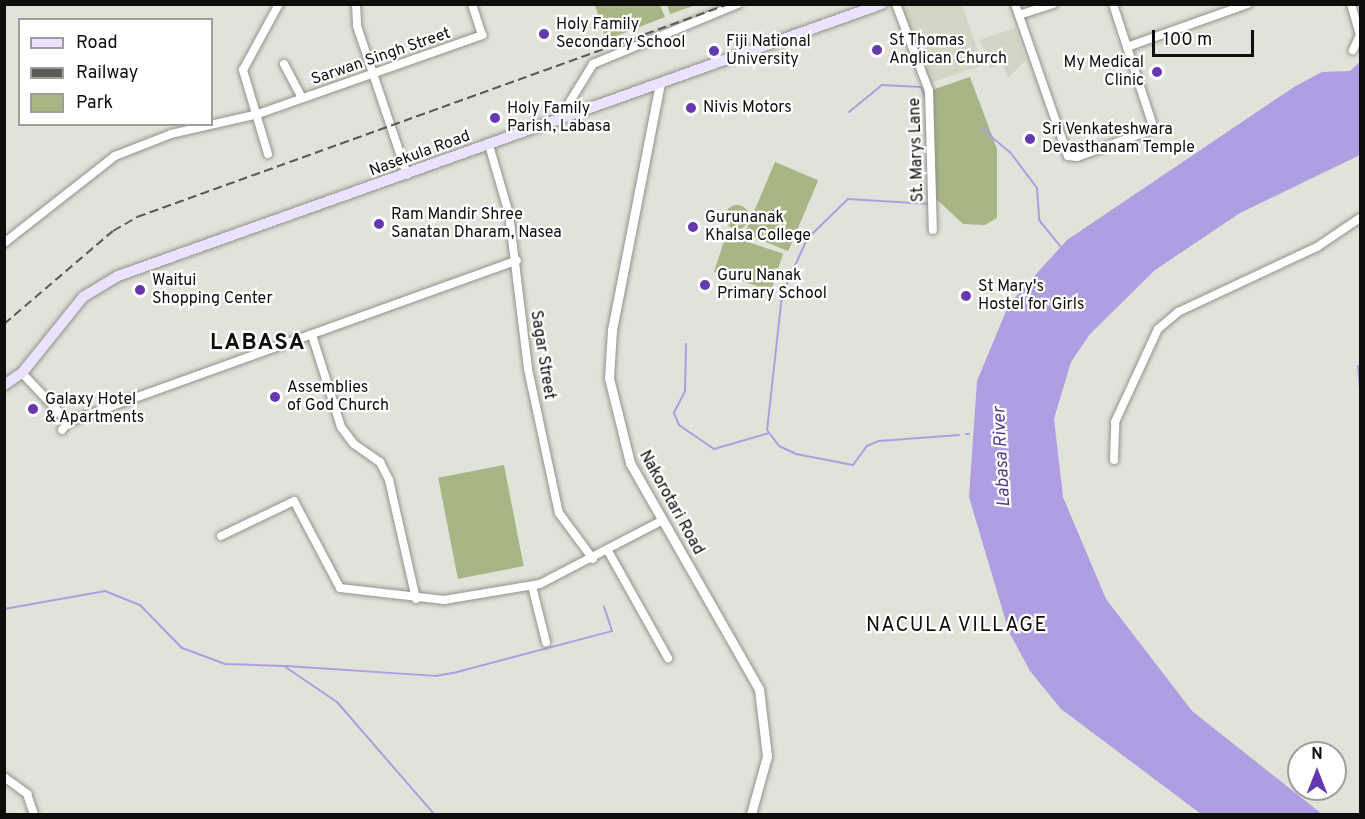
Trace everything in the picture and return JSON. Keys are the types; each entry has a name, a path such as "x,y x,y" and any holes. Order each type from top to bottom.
{"main road":[{"name":"Nasekula Road","path":"4,385 22,373 83,297 104,283 882,4"}],"street":[{"path":"268,154 243,63 279,4"},
{"path":"357,4 357,26 375,73 407,176"},
{"name":"Sarwan Singh Street","path":"213,124 258,114 482,35 472,4"},
{"path":"557,122 593,64 738,4"},
{"name":"St. Marys Lane","path":"896,4 929,91 933,230"},
{"path":"1015,4 1068,156 1154,129 1113,4"},
{"path":"1019,15 1053,4"},
{"path":"1127,46 1248,4"},
{"path":"1351,4 1360,35 1353,51"},
{"path":"284,64 302,98"},
{"name":"Nakorotari Road","path":"660,83 609,356 622,440 661,520 759,689 767,756 751,814"},
{"name":"Sarwan Singh Street","path":"4,243 115,156 171,134 206,126"},
{"name":"Sagar Street","path":"489,146 517,260 528,369 560,513 593,559"},
{"path":"1114,460 1118,413 1158,329 1178,312 1317,247 1360,218"},
{"path":"62,430 68,422 517,260"},
{"path":"312,335 341,427 354,444 380,462 389,480 416,599"},
{"path":"22,373 68,422"},
{"path":"221,536 294,501 333,583 364,595 416,599 532,586 593,559 661,520"},
{"path":"608,551 668,658"},
{"path":"532,586 546,642"},
{"path":"4,777 27,794 34,814"}],"shaded area":[{"path":"962,5 983,65 927,84 900,6"},
{"path":"1015,28 1026,60 1008,78 1002,64 990,68 980,40"}],"green space":[{"path":"667,4 696,4 696,5 670,14"},
{"path":"595,5 660,5 665,17 606,40"},
{"path":"970,77 997,149 997,218 985,225 963,224 931,194 929,91"},
{"path":"775,162 818,180 788,251 745,233"},
{"path":"737,205 745,209 749,217 745,225 737,229 729,225 725,217 729,209"},
{"path":"726,235 783,254 771,291 714,272"},
{"path":"504,465 524,566 458,579 438,478"}],"water":[{"name":"Labasa River","path":"1360,62 1360,155 1240,213 1155,270 1090,334 1071,362 1054,419 1063,497 1106,599 1192,711 1287,786 1287,801 1306,801 1322,814 1201,814 1061,709 1030,671 1009,632 969,497 977,381 1009,304 1067,240 1294,87 1322,72 1350,71"}],"waterway":[{"path":"849,112 882,85 921,87 926,100"},
{"path":"926,118 929,204 848,199 807,239 782,295 767,430 779,446 796,454 853,465 867,446 879,441 959,435"},
{"path":"981,128 1010,152 1037,188 1039,220 1061,247"},
{"path":"686,344 685,391 674,413 679,425 714,449 769,433"},
{"path":"1358,366 1360,391"},
{"path":"4,609 105,591 140,605 182,648 225,664 284,666 337,702 434,814"},
{"path":"286,666 435,676 457,672 612,631 604,606"}],"railway":[{"path":"4,324 113,231 137,217 729,4"}],"place":[{"name":"Holy Family Secondary School","path":"544,34"},
{"name":"St Thomas Anglican Church","path":"877,50"},
{"name":"Fiji National University","path":"714,51"},
{"name":"My Medical Clinic","path":"1157,72"},
{"name":"Nivis Motors","path":"691,108"},
{"name":"Holy Family Parish, Labasa","path":"495,118"},
{"name":"Sri Venkateshwara Devasthanam Temple","path":"1030,139"},
{"name":"Ram Mandir Shree Sanatan Dharam, Nasea","path":"379,224"},
{"name":"Gurunanak Khalsa College","path":"693,227"},
{"name":"Guru Nanak Primary School","path":"705,285"},
{"name":"Waitui Shopping Center","path":"140,290"},
{"name":"St Mary's Hostel for Girls","path":"966,296"},
{"name":"Assemblies of God Church","path":"275,397"},
{"name":"Galaxy Hotel & Apartments","path":"33,409"}],"district":[{"name":"LABASA","path":"258,344"},
{"name":"NACULA VILLAGE","path":"957,626"}]}
